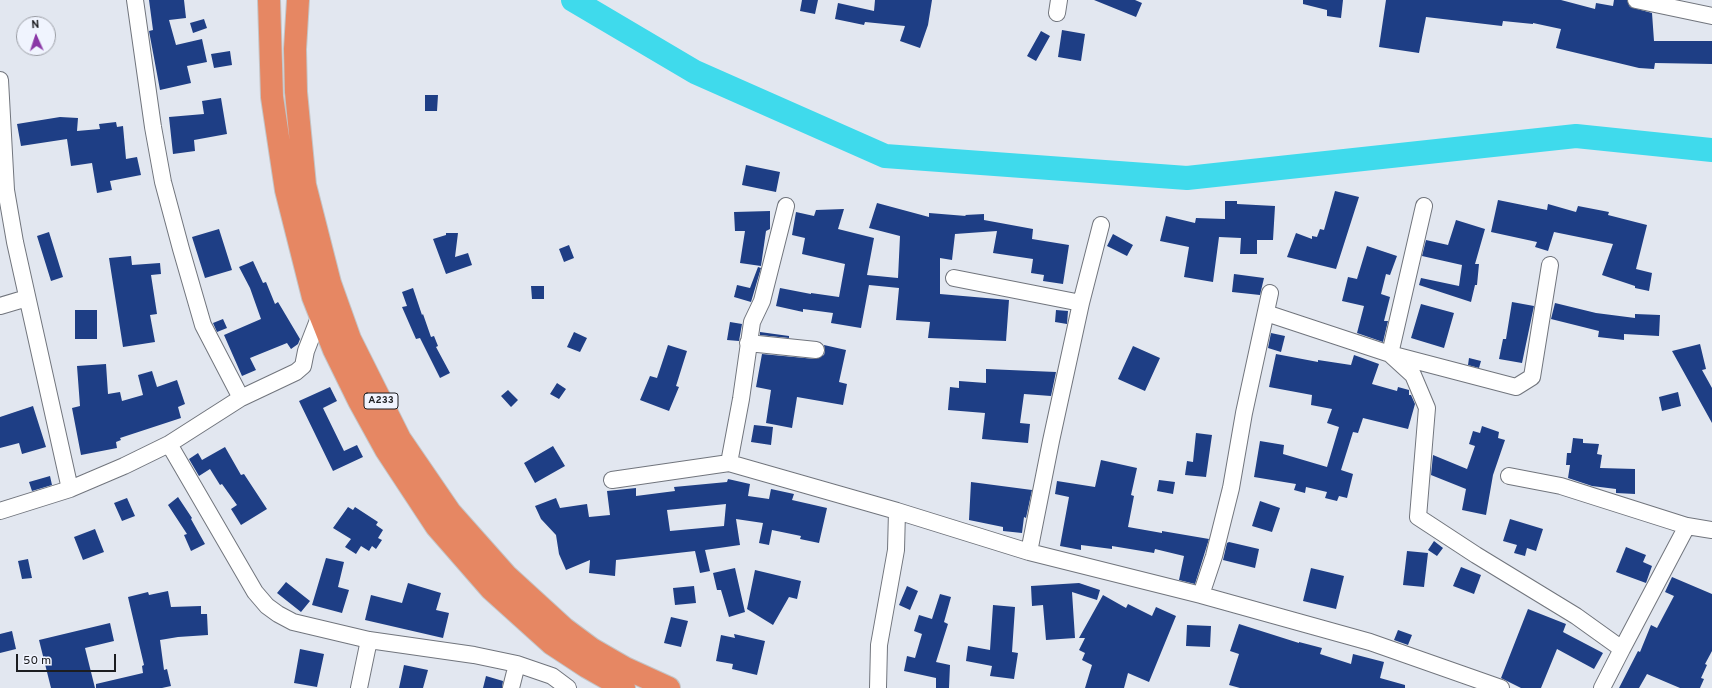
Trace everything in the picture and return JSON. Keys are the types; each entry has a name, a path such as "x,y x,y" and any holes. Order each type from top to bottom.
{"highway":[{"name":"A233","path":"269,0 272,97 286,190 313,297 334,350 386,450 436,526 491,589 552,644 587,667 624,688"},
{"name":"A233","path":"298,0 295,49 296,92 304,185 330,283 350,339 400,439 450,512 506,575 565,629 592,649 625,668 669,688"}],"street":[{"path":"135,0 153,127 163,182 203,325 241,398"},
{"path":"1636,0 1712,16"},
{"path":"0,80 2,166 15,242 70,489"},
{"path":"729,463 741,399 752,322 762,301 786,206"},
{"path":"1390,354 1424,206"},
{"path":"1029,552 1081,303 1101,225"},
{"path":"1266,313 1390,354 1516,387 1532,377 1550,265"},
{"path":"954,278 1081,303"},
{"path":"1201,595 1214,556 1231,488 1244,413 1270,293"},
{"path":"0,306 27,298"},
{"path":"0,511 70,489 169,444 241,398 296,372 304,366 306,350 320,314"},
{"path":"748,343 816,350"},
{"path":"1390,354 1413,375 1427,408 1418,517 1476,555 1576,616 1622,649"},
{"path":"169,444 255,592 267,606 278,614 293,622 369,640 474,655 517,664 552,676 568,688"},
{"path":"612,480 729,463 897,511 1029,552 1201,595 1370,642 1501,688"},
{"path":"1509,476 1561,486 1688,526 1712,530"},
{"path":"878,688 879,645 896,550 897,511"},
{"path":"1602,688 1688,526"},
{"path":"359,688 369,640"},
{"path":"511,688 517,664"}],"building":[{"path":"149,0 184,0 186,18 169,20 176,45 202,39 207,62 187,66 191,83 160,90 149,31 153,30"},
{"path":"802,0 818,0 815,14 800,11"},
{"path":"875,0 932,0 928,25 920,48 900,41 905,26 865,22 864,25 835,19 838,3 874,11"},
{"path":"1094,0 1135,0 1142,3 1136,17"},
{"path":"1303,0 1343,0 1341,18 1327,16 1327,10 1303,4"},
{"path":"1386,0 1561,0 1595,9 1596,3 1613,6 1614,0 1627,0 1630,7 1652,13 1654,41 1712,41 1712,64 1655,63 1654,69 1639,68 1556,48 1561,29 1533,23 1503,21 1502,26 1426,17 1419,53 1379,47"},
{"path":"204,19 207,28 193,33 190,23"},
{"path":"1062,30 1085,34 1081,61 1058,57"},
{"path":"1041,31 1050,36 1036,61 1027,56"},
{"path":"230,51 232,65 214,68 211,54"},
{"path":"425,95 438,95 437,111 425,111"},
{"path":"221,98 227,134 194,140 195,151 173,154 169,117 204,114 202,101"},
{"path":"60,117 78,118 77,131 100,129 99,124 116,122 117,127 123,126 126,159 137,157 141,175 110,181 112,190 97,193 92,163 71,166 67,139 21,146 17,124"},
{"path":"746,165 780,172 776,192 742,185"},
{"path":"1335,191 1359,197 1336,269 1287,257 1296,233 1312,239 1312,236 1317,237 1320,229 1324,230"},
{"path":"1498,200 1547,210 1548,204 1576,212 1578,206 1609,212 1608,215 1647,225 1636,269 1652,273 1649,291 1635,288 1635,286 1602,275 1613,244 1554,232 1548,251 1535,247 1537,242 1491,232"},
{"path":"1225,201 1237,201 1237,204 1275,206 1273,240 1257,240 1257,254 1240,254 1241,238 1219,237 1213,282 1184,277 1189,247 1160,241 1166,216 1195,223 1196,218 1225,219"},
{"path":"877,203 929,217 929,213 966,216 965,215 984,214 984,220 1033,229 1032,239 1069,245 1063,284 1043,281 1044,275 1031,273 1033,259 993,253 997,231 955,234 952,260 940,258 940,294 1009,300 1006,341 928,338 930,322 896,320 899,288 869,285 861,328 831,323 833,313 803,309 803,312 776,306 780,288 811,294 839,297 845,264 802,254 805,238 792,235 796,212 814,216 816,210 844,209 838,229 874,238 867,275 898,278 900,236 869,228"},
{"path":"770,211 770,229 766,231 761,266 740,263 745,231 735,231 734,212"},
{"path":"1456,220 1485,229 1475,264 1479,264 1477,285 1475,285 1471,302 1419,285 1421,278 1459,286 1462,265 1422,256 1426,240 1448,245"},
{"path":"219,229 232,270 205,278 192,237"},
{"path":"49,232 63,277 51,281 37,236"},
{"path":"446,233 458,233 455,257 468,253 472,265 446,274 433,239 446,235"},
{"path":"1113,234 1133,245 1127,256 1107,246"},
{"path":"569,245 574,258 564,262 559,249"},
{"path":"1367,246 1397,256 1390,275 1386,274 1381,294 1390,297 1384,321 1388,321 1383,342 1357,333 1364,306 1342,301 1348,277 1357,279"},
{"path":"131,256 132,265 160,263 161,274 151,275 157,314 150,315 155,342 123,347 109,258"},
{"path":"253,261 263,283 266,282 275,304 278,302 300,339 298,344 291,349 287,343 250,358 256,370 242,376 224,335 261,319 250,288 239,267"},
{"path":"758,267 761,268 751,302 734,297 737,285 750,288"},
{"path":"1234,274 1264,278 1260,295 1232,292"},
{"path":"531,286 544,286 544,299 532,299"},
{"path":"413,288 431,337 434,336 438,346 436,347 450,373 440,378 420,338 416,339 402,307 407,306 402,292"},
{"path":"1512,302 1534,306 1522,363 1499,359 1503,339 1506,339"},
{"path":"1555,303 1596,313 1635,318 1635,314 1660,315 1659,336 1624,334 1624,340 1598,337 1599,331 1551,319"},
{"path":"1421,304 1454,313 1444,348 1411,338"},
{"path":"75,310 97,310 97,339 75,339"},
{"path":"1056,310 1068,311 1067,324 1055,322"},
{"path":"223,319 227,328 217,332 213,323"},
{"path":"730,322 742,324 739,341 727,340"},
{"path":"574,332 587,338 580,352 567,347"},
{"path":"760,332 789,336 789,338 760,335"},
{"path":"1271,333 1285,336 1281,352 1268,348"},
{"path":"1700,344 1706,369 1702,370 1712,388 1712,423 1672,351"},
{"path":"668,345 687,351 676,386 679,387 669,411 640,400 650,376 657,378"},
{"path":"824,345 846,350 839,382 847,384 843,405 797,397 792,428 766,423 771,390 756,387 762,354 815,359 824,355"},
{"path":"1133,346 1160,358 1145,391 1118,379"},
{"path":"1276,354 1318,362 1318,360 1351,365 1354,355 1379,364 1372,384 1397,391 1398,387 1409,390 1409,395 1411,395 1415,404 1408,429 1363,418 1358,433 1353,432 1341,470 1353,474 1347,498 1339,496 1337,501 1325,498 1327,492 1306,487 1305,493 1294,490 1296,484 1254,477 1260,441 1284,445 1283,454 1327,467 1339,427 1327,423 1332,409 1311,405 1312,395 1269,387"},
{"path":"1469,358 1481,361 1479,368 1468,365"},
{"path":"106,364 108,394 120,392 122,401 143,395 138,375 152,371 157,387 177,380 185,404 178,407 181,418 120,438 121,440 116,442 117,448 81,455 72,408 80,406 77,366"},
{"path":"986,369 1056,372 1051,396 1024,394 1020,423 1030,424 1028,443 982,439 985,413 948,410 950,387 959,388 959,381 986,383"},
{"path":"557,383 566,389 559,399 550,394"},
{"path":"330,387 337,401 323,408 344,451 357,445 363,457 333,471 299,401"},
{"path":"508,390 518,400 511,407 501,396"},
{"path":"1678,392 1681,406 1662,411 1659,397"},
{"path":"33,406 46,447 22,454 19,443 0,448 0,417"},
{"path":"754,425 773,427 771,445 751,442"},
{"path":"1482,426 1499,432 1498,438 1505,440 1493,475 1486,515 1462,510 1466,489 1431,475 1433,455 1467,469 1475,446 1469,444 1473,431 1480,433"},
{"path":"1196,433 1212,435 1206,477 1185,475 1187,461 1193,462"},
{"path":"1573,438 1583,439 1583,443 1599,444 1597,454 1602,455 1600,468 1635,469 1635,494 1616,493 1616,489 1592,486 1568,478 1570,465 1566,465 1567,453 1571,453"},
{"path":"553,446 565,466 535,483 524,463"},
{"path":"225,447 241,475 244,474 267,509 241,525 231,509 237,505 222,484 220,485 210,469 199,476 189,459 198,453 202,460"},
{"path":"1101,460 1137,468 1131,495 1134,496 1128,527 1209,539 1195,584 1179,580 1184,556 1155,549 1154,553 1112,546 1112,549 1081,545 1081,550 1060,546 1069,497 1055,494 1057,481 1095,487"},
{"path":"50,476 52,485 32,491 29,482"},
{"path":"728,479 750,484 748,496 769,499 771,489 794,494 792,500 827,508 819,543 800,539 801,536 772,530 769,545 759,543 763,523 736,519 740,545 705,550 710,571 700,573 695,551 616,560 615,576 589,573 590,560 566,570 559,554 556,535 541,519 535,506 556,498 560,508 587,504 589,517 610,515 607,491 636,488 636,496 675,491 674,487 727,482","holes":["726,504 724,526 670,531 667,510"]},
{"path":"1159,480 1175,482 1173,494 1157,491"},
{"path":"971,482 1032,490 1026,518 1024,517 1022,533 1003,531 1003,527 969,520"},
{"path":"178,497 192,518 191,519 205,544 191,551 184,535 187,534 168,505"},
{"path":"127,498 135,516 122,521 114,503"},
{"path":"1260,501 1280,508 1272,532 1252,526"},
{"path":"348,507 353,510 355,507 378,522 376,525 383,530 378,538 382,540 376,549 372,546 369,551 361,546 356,554 345,547 351,539 333,528"},
{"path":"1510,519 1543,529 1536,551 1527,548 1525,556 1514,553 1517,545 1503,541"},
{"path":"95,529 104,552 83,560 74,537"},
{"path":"1434,541 1443,548 1437,556 1428,550"},
{"path":"1229,542 1259,549 1255,568 1223,560 1227,543"},
{"path":"1626,547 1646,555 1643,562 1652,566 1646,583 1616,572"},
{"path":"1407,551 1428,553 1424,587 1403,585"},
{"path":"326,558 344,562 338,587 349,590 342,613 312,605"},
{"path":"28,559 32,578 22,579 18,561"},
{"path":"1461,567 1481,575 1474,594 1453,586"},
{"path":"735,568 745,612 729,617 721,590 717,590 713,573"},
{"path":"1311,568 1344,576 1336,609 1303,601"},
{"path":"755,570 801,581 797,599 789,597 773,625 747,609"},
{"path":"1672,577 1712,594 1712,651 1705,664 1707,665 1701,678 1704,679 1700,688 1680,688 1647,674 1639,688 1619,688 1638,651 1640,652 1651,625 1657,628 1674,596 1665,592"},
{"path":"286,582 310,601 301,612 277,593"},
{"path":"408,583 441,593 436,610 449,613 443,638 365,620 371,595 402,603"},
{"path":"1079,583 1100,590 1097,600 1072,592 1075,638 1046,640 1043,605 1032,606 1031,586"},
{"path":"694,586 696,603 675,605 673,588"},
{"path":"907,586 918,591 910,610 899,605"},
{"path":"168,591 171,607 201,606 201,614 207,614 208,635 160,640 164,670 167,669 171,686 162,688 96,688 96,684 143,673 142,666 144,665 128,597 148,592 149,595"},
{"path":"940,594 951,597 944,622 948,624 936,662 950,665 949,688 936,688 936,678 904,671 907,656 915,658 922,634 914,631 919,615 932,619"},
{"path":"1103,595 1126,608 1128,604 1152,616 1156,607 1176,616 1149,682 1128,673 1124,688 1085,688 1092,665 1082,660 1085,653 1079,650 1085,638 1079,638"},
{"path":"993,605 1015,607 1012,652 1018,653 1014,679 990,676 992,666 966,661 968,646 990,650"},
{"path":"1528,609 1566,624 1563,632 1603,653 1594,669 1557,649 1541,688 1521,688 1501,678"},
{"path":"671,617 688,621 681,647 664,643"},
{"path":"110,623 114,641 85,648 95,688 51,688 39,640"},
{"path":"1239,624 1299,643 1322,648 1320,654 1351,664 1353,654 1384,662 1380,678 1405,685 1405,688 1240,688 1229,685 1239,654 1230,651"},
{"path":"1187,625 1211,626 1210,647 1186,646"},
{"path":"1398,630 1412,635 1408,645 1394,640"},
{"path":"12,631 16,649 0,653 0,634"},
{"path":"734,634 765,641 757,675 732,669 733,664 716,661 721,635 735,638"},
{"path":"300,649 324,654 317,687 294,683"},
{"path":"404,665 428,670 423,688 399,688"},
{"path":"486,676 503,681 502,688 483,688"}],"waterway":[{"path":"573,0 695,72 885,156 1187,178 1576,136 1712,150"}]}
